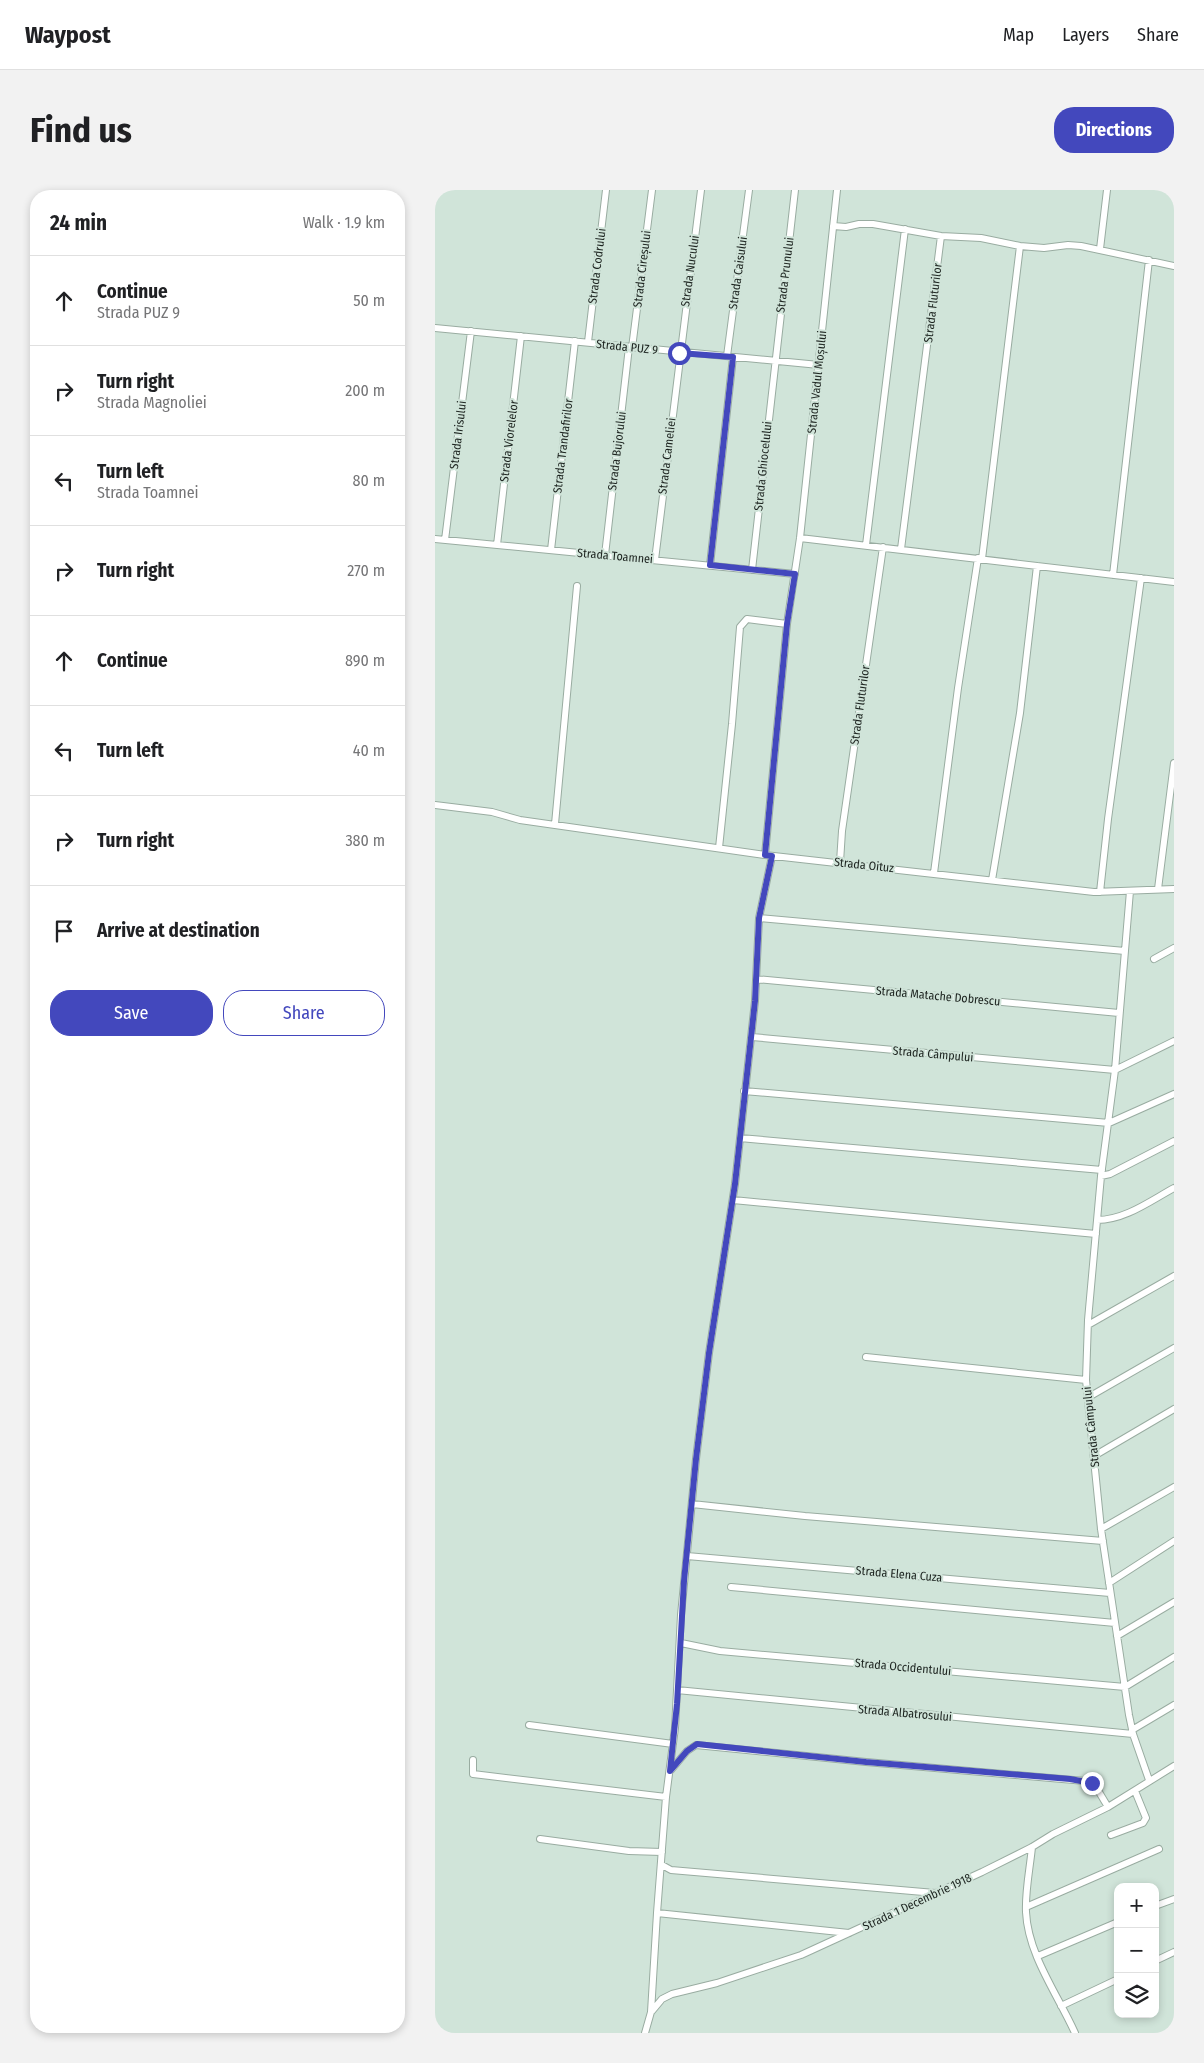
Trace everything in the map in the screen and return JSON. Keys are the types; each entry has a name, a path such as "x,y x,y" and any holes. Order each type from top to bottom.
{"street":[{"name":"Strada Codrului","path":"588,342 606,190"},
{"name":"Strada Cireșului","path":"631,348 652,190"},
{"name":"Strada Nucului","path":"679,353 701,190"},
{"name":"Strada Caisului","path":"710,565 730,357 749,190"},
{"name":"Strada Prunului","path":"775,361 795,190"},
{"name":"Strada Vadul Moșului","path":"645,2033 651,2012 666,1797 673,1744 681,1643 681,1615 696,1459 709,1353 733,1200 740,1138 751,1038 759,918 768,855 787,624 800,538 837,190"},
{"path":"1100,249 1107,190"},
{"path":"833,226 846,227 859,224 873,224 941,236 985,239 1020,246 1045,248 1068,245 1100,249 1174,266"},
{"path":"866,545 905,229"},
{"name":"Strada Fluturilor","path":"901,549 941,236"},
{"path":"934,873 958,688 980,559 1020,246"},
{"path":"1113,575 1149,260"},
{"name":"Strada PUZ 9","path":"435,328 819,365"},
{"name":"Strada Irisului","path":"445,540 471,331"},
{"name":"Strada Viorelelor","path":"497,545 521,336"},
{"name":"Strada Trandafirilor","path":"551,550 575,342"},
{"name":"Strada Bujorului","path":"605,555 631,348"},
{"name":"Strada Cameliei","path":"655,560 679,353"},
{"name":"Strada Ghiocelului","path":"752,570 775,361"},
{"path":"800,538 1174,582"},
{"name":"Strada Toamnei","path":"435,539 795,574"},
{"name":"Strada Fluturilor","path":"839,862 883,547"},
{"path":"992,880 1021,713 1037,566"},
{"path":"1100,892 1108,818 1141,578"},
{"path":"555,824 577,586"},
{"path":"719,848 740,627 747,619 787,624"},
{"path":"1158,889 1174,763"},
{"name":"Strada Oituz","path":"435,805 492,812 520,820 768,855 1100,892 1174,889"},
{"name":"Strada Câmpului","path":"1130,891 1115,1070 1097,1220 1088,1325 1086,1380 1101,1529 1110,1593 1133,1732 1149,1780"},
{"path":"759,918 1125,951"},
{"path":"1154,959 1174,948"},
{"name":"Strada Matache Dobrescu","path":"756,979 1119,1012"},
{"name":"Strada Câmpului","path":"751,1038 1115,1070"},
{"path":"1115,1070 1174,1040"},
{"path":"745,1091 1109,1123 1174,1094"},
{"path":"740,1138 1110,1174 1174,1141"},
{"path":"1097,1220 1109,1220 1117,1217 1174,1188"},
{"path":"733,1200 1096,1234"},
{"path":"1088,1325 1174,1276"},
{"path":"1087,1398 1174,1348"},
{"path":"866,1358 1086,1380"},
{"path":"1094,1456 1174,1409"},
{"path":"1101,1529 1174,1487"},
{"path":"692,1504 805,1516 1103,1541"},
{"path":"1109,1583 1174,1541"},
{"name":"Strada Elena Cuza","path":"687,1556 1110,1593"},
{"path":"731,1587 1115,1623"},
{"path":"1117,1636 1174,1602"},
{"name":"Strada Occidentului","path":"681,1643 720,1651 1125,1687"},
{"path":"1125,1687 1174,1657"},
{"name":"Strada Albatrosului","path":"677,1690 1133,1732"},
{"path":"1133,1732 1174,1705"},
{"path":"529,1726 673,1744"},
{"path":"670,1771 687,1751 697,1744 866,1762 1085,1781 1096,1787 1108,1807"},
{"path":"473,1760 473,1774 666,1797"},
{"name":"Strada 1 Decembrie 1918","path":"651,2012 661,1999 672,1994 776,1965 849,1934 937,1893 1032,1847 1053,1834 1108,1807 1174,1766"},
{"path":"1111,1835 1143,1822 1146,1818 1135,1791"},
{"path":"539,1839 662,1852"},
{"path":"1032,1847 1027,1907 1029,1929 1038,1956 1075,2033"},
{"path":"1027,1907 1159,1849"},
{"path":"661,1865 671,1870 937,1893"},
{"path":"1159,1905 1174,1899"},
{"path":"657,1913 849,1934"},
{"path":"1038,1956 1114,1924"},
{"path":"1159,1959 1174,1952"},
{"path":"1061,2006 1114,1981"}],"route":[{"path":"679,353 733,357 710,565 795,574 787,624 765,855 772,856 761,901 755,1001 739,1151 709,1353 696,1459 681,1615 677,1704 670,1771 687,1751 697,1744 811,1757 975,1772 1032,1775 1092,1783"}]}
